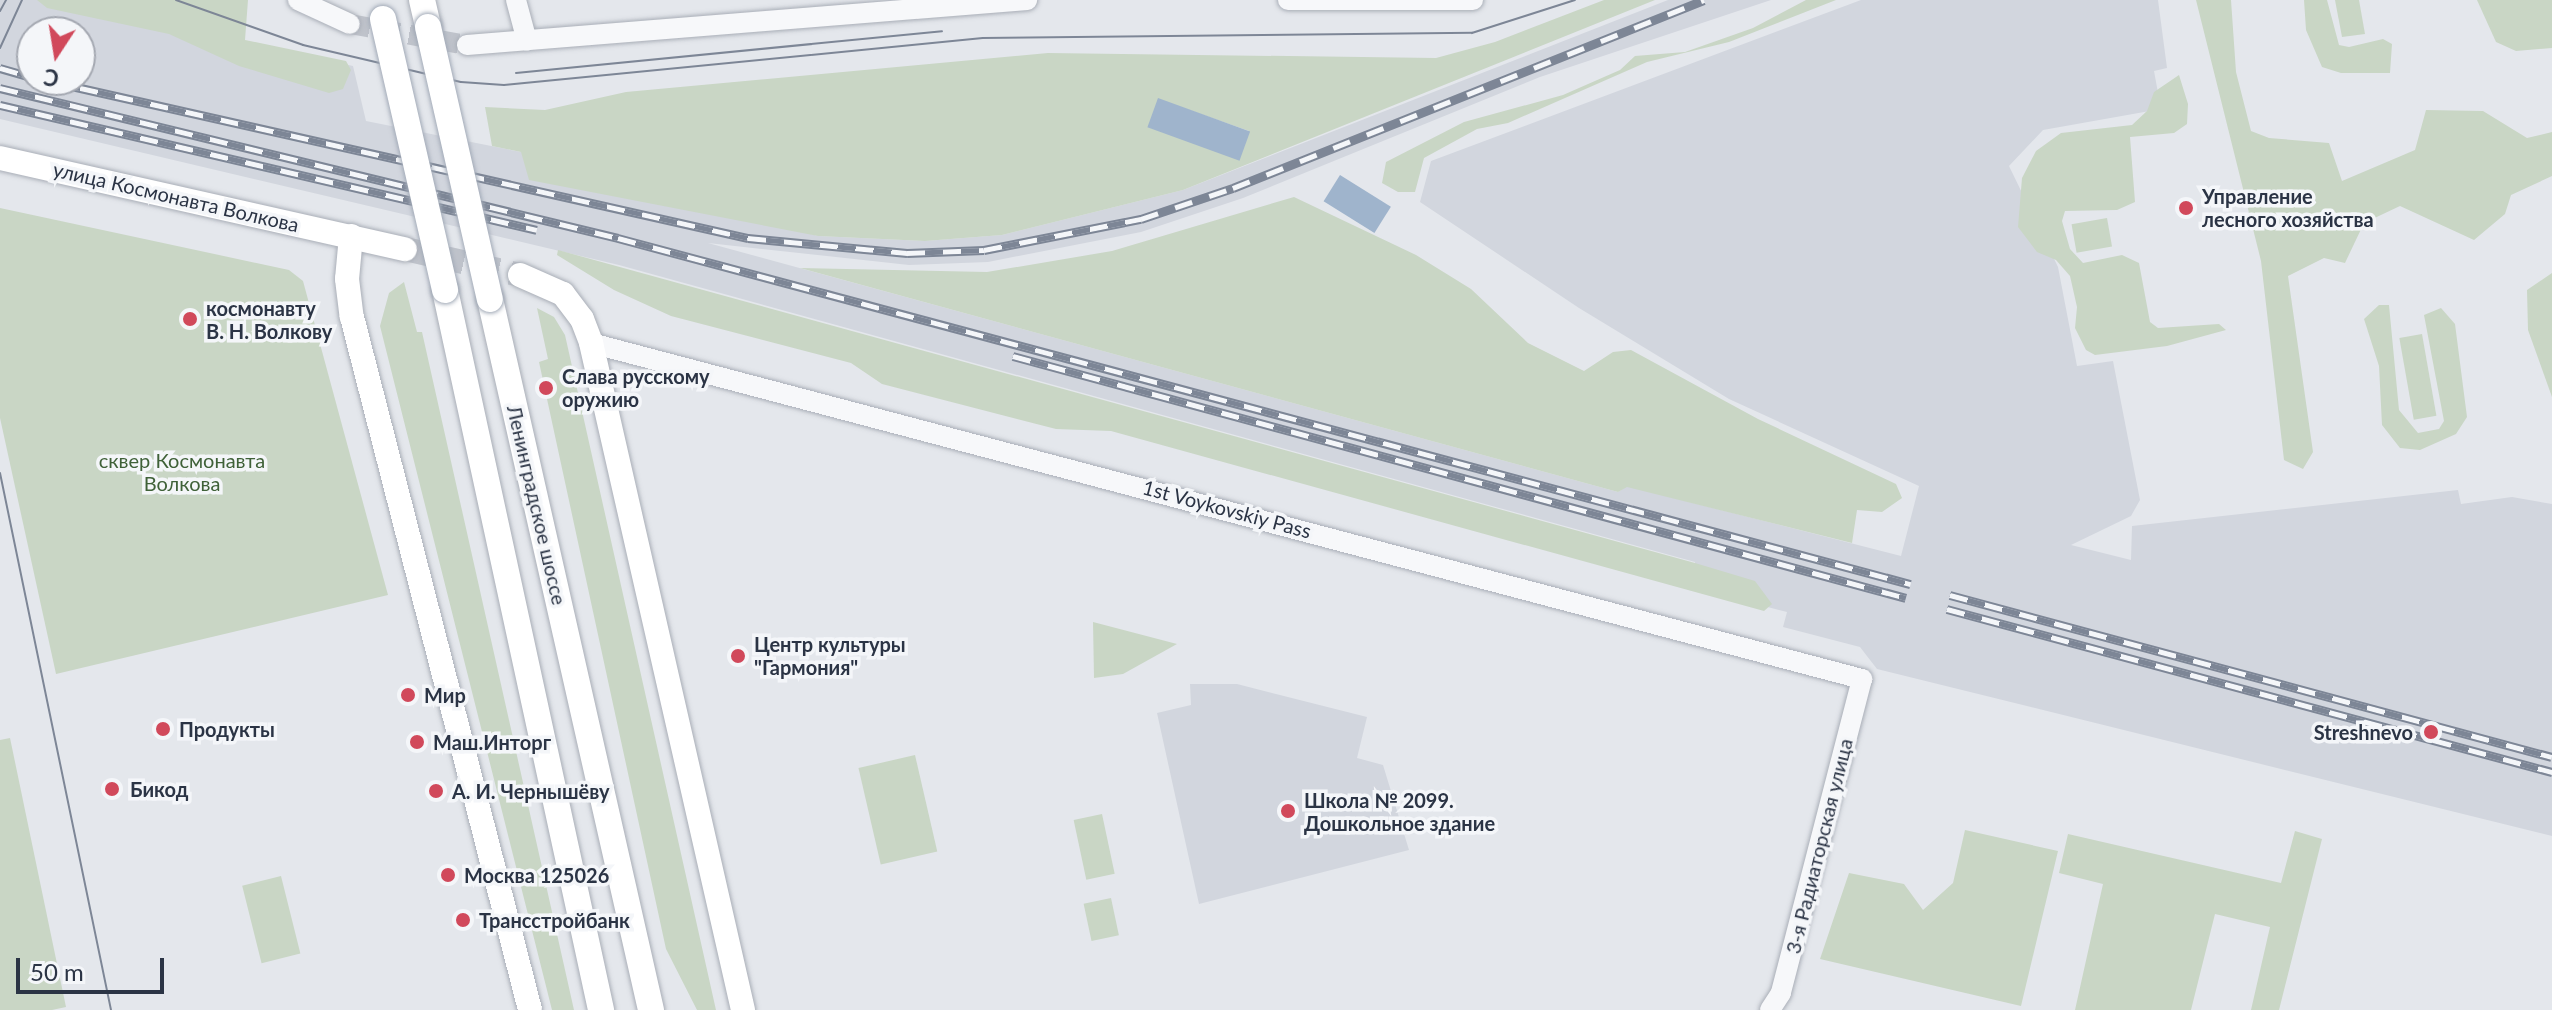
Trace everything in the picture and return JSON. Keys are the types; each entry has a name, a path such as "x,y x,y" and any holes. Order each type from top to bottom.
{"main road":[{"name":"Ленинградское шоссе","path":"422,0 651,1010"},
{"path":"380,9 445,290 601,1010"},
{"name":"улица Космонавта Волкова","path":"0,158 405,249"},
{"path":"351,236 347,279 352,317 530,1010"},
{"path":"520,275 563,294 582,319 591,343 743,1010"}],"street":[{"path":"298,0 350,24"},
{"path":"516,0 527,41"},
{"path":"467,45 1027,0"},
{"path":"1288,0 1473,0"},
{"name":"1st Voykovskiy Pass","path":"591,343 1862,679"},
{"name":"3-я Радиаторская улица","path":"1770,1010 1781,993 1862,679"}],"shaded area":[{"path":"0,0 52,0 353,66 366,121 521,152 818,236 925,241 1002,235 1183,190 1668,0 1771,0 1540,77 1243,198 1141,232 988,262 909,265 708,243 1618,492 1627,486 1901,556 1919,486 1729,399 1579,308 1420,202 1431,161 1861,0 2158,0 2167,68 2154,71 2161,109 2043,130 2009,166 2058,267 2077,366 2113,361 2140,500 2131,516 2071,545 2131,560 2132,526 2458,490 2461,504 2512,497 2552,504 2552,836 1877,669 1860,647 1783,627 1787,612 1695,588 1695,562 619,265 0,119"},
{"name":"Школа № 2099. Дошкольное здание","path":"1190,684 1237,684 1367,717 1357,758 1383,765 1409,850 1199,904 1157,713 1191,705"}],"green space":[{"path":"37,0 248,0 245,40 346,61 351,70 343,89 329,93 239,66 169,34 47,8"},
{"path":"1604,0 1655,0 1183,190 1002,235 925,241 818,236 529,180 521,152 492,146 485,107 545,110 626,92 1048,53 1436,58 1495,42","holes":["1158,99 1249,131 1239,159"]},
{"path":"1806,0 1836,0 1729,42 1647,62 1508,123 1477,129 1424,158 1415,192 1398,192 1382,183 1386,162 1464,122 1563,95 1620,70 1635,56 1685,52 1753,28"},
{"path":"2196,0 2231,0 2236,72 2251,131 2269,138 2329,143 2342,181 2415,150 2426,110 2483,111 2527,138 2552,132 2552,176 2511,195 2505,214 2474,240 2400,206 2364,223 2345,263 2324,258 2288,276 2313,452 2303,469 2284,460 2261,261"},
{"path":"2304,0 2327,0 2339,45 2349,47 2383,39 2392,44 2390,73 2341,73 2322,67 2306,30"},
{"path":"2335,0 2359,0 2365,34 2342,37"},
{"path":"2477,0 2552,0 2552,48 2516,51 2496,42"},
{"path":"2179,75 2188,104 2187,124 2174,133 2130,137 2135,202 2117,210 2065,211 2062,221 2070,249 2083,263 2122,255 2139,263 2150,322 2158,328 2219,324 2226,330 2167,346 2095,355 2086,350 2075,328 2077,307 2070,276 2056,260 2037,252 2018,227 2022,178 2036,151 2061,133 2132,125 2147,111 2154,92"},
{"path":"1294,197 1416,255 1471,289 1528,343 1584,371 1613,352 1631,350 1758,419 1896,484 1902,498 1882,512 1857,510 1852,543 1627,487 1618,492 800,268 987,272 1112,251"},
{"name":"сквер Космонавта Волкова","path":"0,208 289,270 303,281 388,595 56,674 0,418"},
{"path":"2107,218 2112,247 2077,253 2072,224"},
{"path":"558,250 1695,563 1755,581 1772,604 1764,611 1111,431 1056,429 882,384 851,363 671,316 614,290 557,255"},
{"path":"2552,273 2552,397 2528,330 2527,290"},
{"path":"404,282 417,332 422,332 574,1010 552,1010 380,326 389,293"},
{"path":"2379,305 2389,305 2399,410 2418,433 2439,429 2444,421 2424,315 2441,308 2455,324 2467,417 2456,434 2420,450 2400,448 2382,425 2379,366 2364,319"},
{"path":"537,308 554,317 565,335 716,1010 697,1010 666,949 539,362 548,359"},
{"path":"2422,334 2436,416 2414,420 2399,338"},
{"path":"1093,622 1177,644 1123,674 1094,678"},
{"path":"10,738 66,1007 52,1010 0,1010 0,740"},
{"path":"915,755 937,851 881,865 858,768"},
{"path":"1102,814 1115,874 1086,880 1074,820"},
{"path":"1965,830 2058,851 2021,1006 1820,959 1849,873 1904,884 1923,910 1953,883"},
{"path":"2295,831 2322,839 2279,1010 2251,1010 2270,927 2215,914 2191,1010 2075,1010 2103,884 2059,873 2068,834 2281,883"},
{"path":"281,876 300,954 262,963 242,886"},
{"path":"1111,898 1119,935 1092,941 1084,904"}],"water":[{"path":"1158,98 1250,132 1239,161 1147,127"},
{"path":"1340,175 1391,207 1374,233 1324,201"}],"tunnel":[{"path":"350,24 467,45"},
{"path":"405,249 520,275"}],"tram line":[{"path":"0,11 6,0"},
{"path":"0,48 22,0"},
{"path":"176,0 303,45 461,82 504,85 983,38 1472,33 1575,0"},
{"path":"516,73 942,31"},
{"path":"0,473 111,1010"}],"railway":[{"path":"96,91 748,238 907,253 984,250 1141,219 1233,188 1704,0"},
{"path":"0,68 16,72"},
{"path":"0,88 618,238 1910,584"},
{"path":"0,105 537,230"},
{"path":"1013,356 1906,598"},
{"path":"1950,595 2552,757"},
{"path":"1947,609 2552,772"}],"place":[{"name":"Управление лесного хозяйства","path":"2186,208"},
{"name":"космонавту В. Н. Волкову","path":"190,319"},
{"name":"Слава русскому оружию","path":"546,388"},
{"name":"Центр культуры \"Гармония\"","path":"738,656"},
{"name":"Мир","path":"408,695"},
{"name":"Продукты","path":"163,729"},
{"name":"Streshnevo","path":"2431,732"},
{"name":"Маш.Инторг","path":"417,742"},
{"name":"Бикод","path":"112,789"},
{"name":"А. И. Чернышёву","path":"436,791"},
{"name":"Школа № 2099. Дошкольное здание","path":"1288,811"},
{"name":"Москва 125026","path":"448,875"},
{"name":"Трансстройбанк","path":"463,920"}]}
